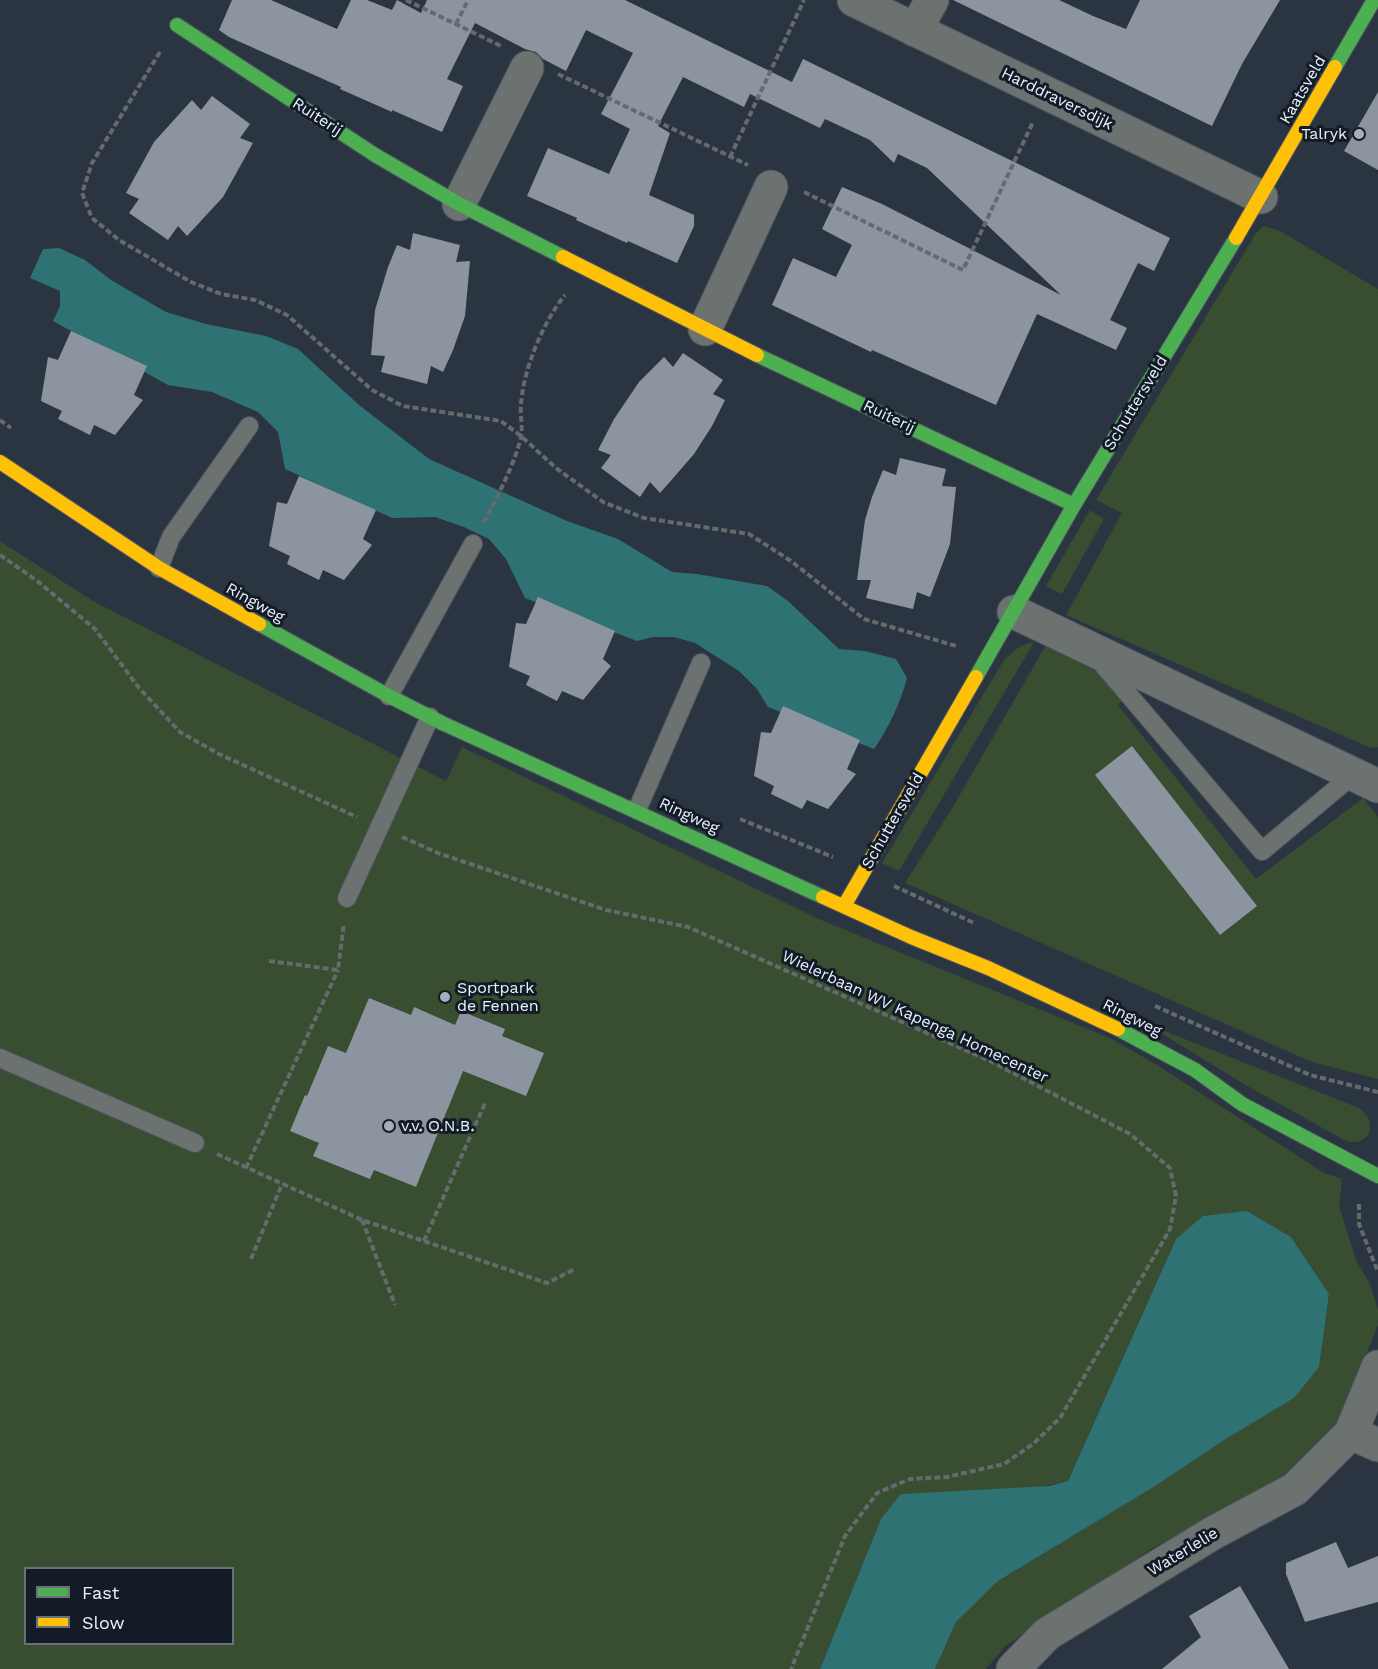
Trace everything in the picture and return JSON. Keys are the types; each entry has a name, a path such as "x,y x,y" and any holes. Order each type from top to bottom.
{"street":[{"name":"Harddraversdijk","path":"854,0 1261,197"},
{"path":"915,30 932,0"},
{"name":"Kaatsveld","path":"1261,197 1374,0"},
{"name":"Ruiterij","path":"177,25 375,155 459,204 705,328 1074,505"},
{"path":"459,204 529,62"},
{"path":"705,328 774,182"},
{"name":"Schuttersveld","path":"844,906 1074,505 1261,197"},
{"name":"Ringweg","path":"0,462 159,568 389,696 430,717 911,937 1040,991 1136,1037 1195,1070 1242,1104 1378,1176"},
{"path":"1014,612 1366,780"},
{"name":"Waterlelie","path":"1013,1669 1047,1634 1213,1533 1295,1489 1364,1439 1378,1367"}],"lane":[{"path":"159,568 171,537 249,426"},
{"path":"389,696 473,544"},
{"path":"1087,645 1262,851 1366,780"},
{"path":"637,810 702,663"},
{"path":"347,898 430,717"},
{"path":"0,1058 195,1143"}],"path":[{"path":"406,0 529,62 730,157 774,182 963,270 1047,94"},
{"path":"456,24 468,0"},
{"path":"730,157 804,0"},
{"path":"177,25 93,163 82,193 92,218 119,240 191,282 221,294 255,300 287,315 372,390 403,406 501,421 556,468 603,502 644,518 749,534 791,561 864,619 990,654"},
{"path":"473,544 504,483 521,436 520,404 528,367 546,325 563,298 587,269"},
{"path":"0,555 36,580 95,629 139,688 180,732 219,754 366,820"},
{"name":"Wielerbaan WV Kapenga Homecenter","path":"398,836 438,853 606,910 688,927 990,1061 1130,1134 1170,1167 1176,1196 1170,1229 1060,1418 1033,1444 1004,1464 947,1477 910,1479 878,1493 845,1536 791,1669"},
{"path":"246,1168 338,970 347,898"},
{"path":"269,961 338,970"},
{"path":"424,1241 485,1103"},
{"path":"195,1143 362,1220 548,1283 574,1269"},
{"path":"251,1259 282,1184"},
{"path":"362,1220 395,1305"}],"shaded area":[{"path":"1264,226 1280,231 1378,289 1378,747 1371,748 1066,615 1122,513 1096,500 1256,233"},
{"path":"59,248 85,260 111,280 166,312 206,324 266,336 298,349 359,405 429,459 567,521 618,539 672,572 767,586 788,601 839,649 865,651 896,659 907,678 897,706 874,749 768,707 757,689 739,671 695,643 674,637 653,637 637,641 525,598 506,559 489,539 464,527 435,517 392,518 285,469 278,432 258,412 212,392 168,385 53,321 60,306 60,291 30,278 43,249"},
{"path":"1090,510 1104,519 1062,594 1046,586"},
{"name":"Sportpark de Fennen","path":"0,541 93,601 446,781 462,747 821,920 1110,1038 1154,1063 1324,1173 1342,1179 1339,1206 1356,1260 1370,1284 1378,1310 1378,1325 1332,1441 1274,1482 1151,1549 1005,1646 986,1669 935,1669 956,1622 998,1581 1152,1488 1294,1398 1325,1319 1329,1294 1291,1237 1247,1211 1176,1239 1068,1481 881,1519 820,1669 0,1669"},
{"path":"1034,642 899,871 882,863 1004,660 1018,648"},
{"path":"1046,645 1093,667 1125,698 1118,705 1256,879 1363,798 1378,817 1378,1079 1312,1062 905,883 954,805"},
{"path":"1135,1017 1172,1034 1359,1108 1369,1119 1367,1137 1355,1142 1346,1141 1242,1083"},
{"path":"1247,1211 1291,1237 1329,1294 1319,1367 1294,1398 1152,1488 998,1581 956,1622 935,1669 820,1669 881,1519 901,1494 1049,1486 1068,1481 1176,1239 1203,1216"}],"building":[{"path":"232,0 271,0 337,29 351,0 367,0 392,10 397,0 421,13 427,0 625,0 792,82 803,59 1170,238 1154,271 1138,263 1110,320 1127,328 1116,350 1037,314 996,405 872,350 871,352 772,305 793,258 836,277 852,245 822,229 842,187 882,204 1061,295 927,168 898,154 894,163 870,140 825,119 820,128 750,94 744,107 683,77 658,126 670,133 649,195 694,215 694,226 677,263 628,241 627,243 527,196 548,148 609,174 630,129 601,114 633,53 586,30 566,71 543,59 536,52 525,49 475,23 447,79 463,86 442,132 340,89 341,87 229,37 219,30"},
{"path":"953,0 1059,0 1126,29 1140,0 1280,0 1242,64 1212,126"},
{"path":"1378,92 1378,170 1344,151"},
{"path":"212,96 250,124 240,138 253,143 223,197 187,236 178,226 168,240 129,213 139,199 126,193 154,142 192,100 201,110"},
{"path":"413,233 460,245 456,262 470,261 465,316 443,372 431,366 427,384 381,372 385,356 371,355 375,310 388,267 397,245 410,250"},
{"path":"71,331 147,366 134,395 143,400 115,435 94,425 90,435 58,419 62,411 41,401 48,357 58,360"},
{"path":"683,353 723,380 713,394 725,400 694,454 675,476 660,493 650,482 640,497 601,468 611,455 598,450 614,419 639,382 664,357 673,367"},
{"path":"900,458 946,469 942,486 956,487 950,544 930,597 917,592 913,609 866,598 871,580 857,580 865,520 872,497 883,470 896,475"},
{"path":"299,476 376,510 363,539 372,545 344,580 323,570 319,580 287,564 290,556 269,546 277,502 287,504"},
{"path":"538,597 615,631 603,659 611,666 583,700 562,691 557,701 526,685 530,676 509,667 516,623 526,624"},
{"path":"783,706 860,740 847,769 856,774 828,809 807,800 802,809 771,794 774,786 754,776 761,732 771,733"},
{"path":"1132,746 1257,906 1220,935 1095,775"},
{"path":"369,998 411,1015 414,1007 455,1025 461,1011 505,1029 502,1036 544,1053 526,1096 463,1071 416,1187 374,1170 370,1179 313,1156 319,1143 290,1131 328,1046 346,1053"},
{"path":"1336,1542 1348,1568 1378,1556 1378,1602 1305,1622 1286,1574 1286,1563"},
{"path":"1240,1586 1289,1669 1162,1669 1201,1637 1189,1616"}],"traffic: fast":[{"path":"1335,67 1374,0"},
{"path":"177,25 375,155 459,204 563,257"},
{"path":"976,677 1074,505 1236,238"},
{"path":"757,355 1074,505"},
{"path":"259,624 442,723 823,897"},
{"path":"1118,1029 1195,1070 1242,1104 1378,1176"}],"traffic: slow":[{"path":"1236,238 1335,67"},
{"path":"563,257 757,355"},
{"path":"0,462 159,568 259,624"},
{"path":"844,906 976,677"},
{"path":"823,897 911,937 988,968 1118,1029"}],"place":[{"name":"Talryk","path":"1359,134"},
{"name":"Sportpark de Fennen","path":"445,997"},
{"name":"v.v. O.N.B.","path":"389,1126"}]}
